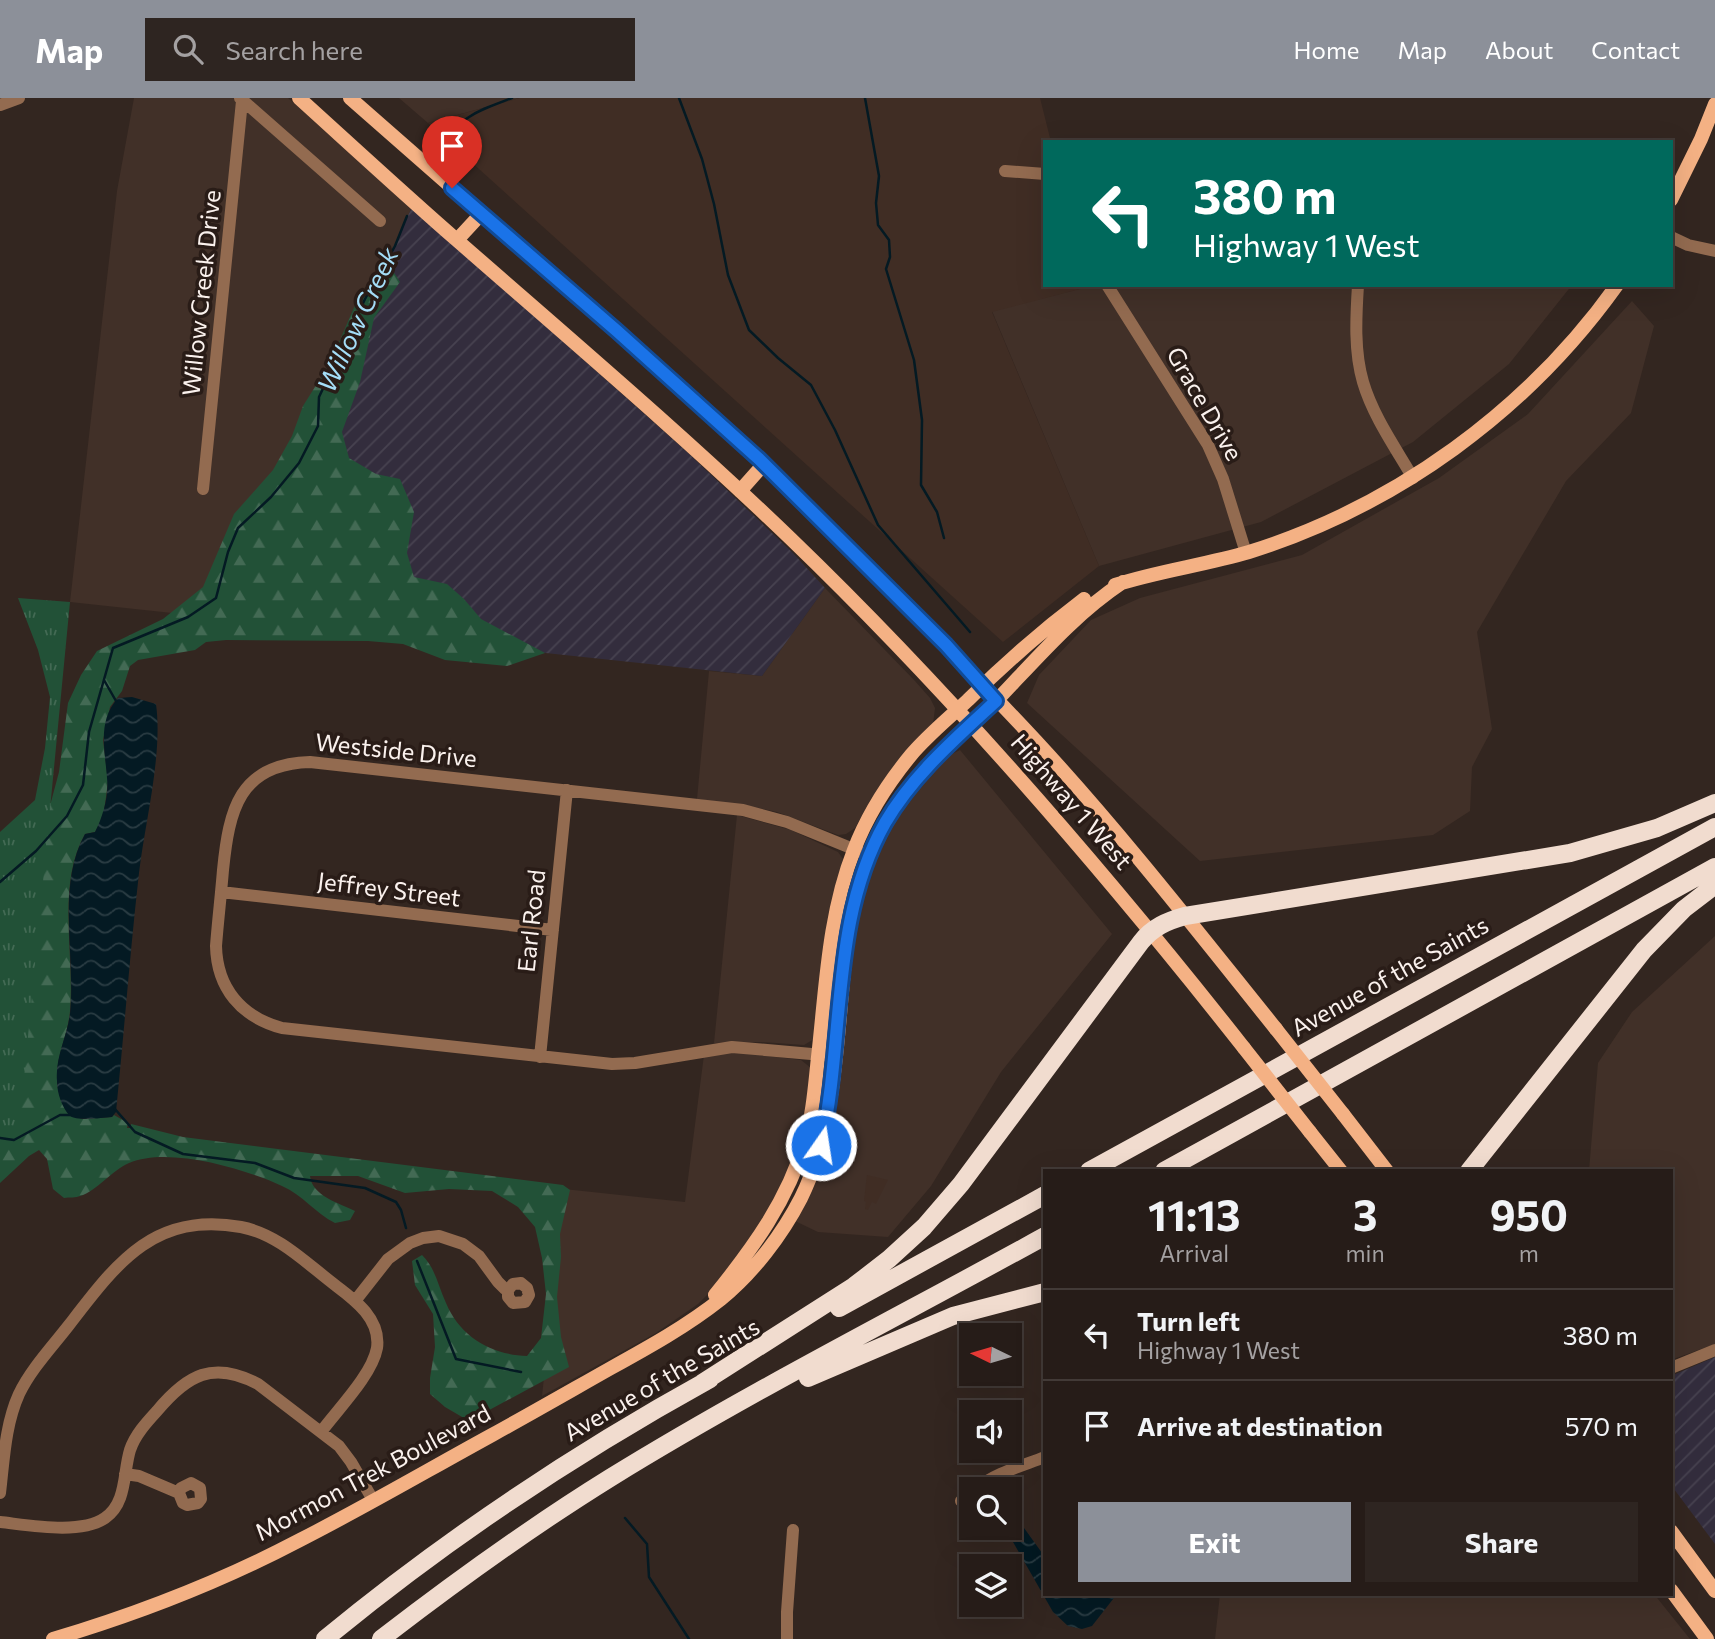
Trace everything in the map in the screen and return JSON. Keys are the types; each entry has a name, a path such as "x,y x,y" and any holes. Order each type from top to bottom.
{"highway":[{"path":"702,1383 854,1286 925,1227 961,1184 1151,931 1168,920 1570,853 1657,828 1715,803"},
{"name":"Avenue of the Saints","path":"1093,1169 1715,827"},
{"path":"1168,1169 1715,867"},
{"path":"1471,1169 1635,960 1684,909 1715,885"},
{"name":"Avenue of the Saints","path":"325,1639 428,1558 525,1490 633,1422 1043,1196"},
{"path":"381,1639 512,1542 665,1445 1043,1237"},
{"path":"665,1445 825,1370 932,1324 977,1308 1043,1292"}],"main road":[{"name":"Highway 1 West","path":"299,98 740,491 959,708 1069,832 1151,931 1339,1169"},
{"name":"Highway 1 West","path":"350,98 627,340 764,464 946,645 1070,780 1185,916 1385,1169"},
{"path":"1673,196 1715,104"},
{"path":"457,240 481,214"},
{"name":"Mormon Trek Boulevard","path":"699,1314 758,1238 797,1166 810,1119 838,898 854,848 883,794 905,763 932,733 982,686 1059,618 1101,589 1246,553 1334,519 1413,478 1467,439 1531,385 1567,347 1614,287"},
{"path":"740,491 764,464"},
{"name":"Mormon Trek Boulevard","path":"53,1639 213,1581 302,1539 658,1342 734,1287 752,1269 785,1224 800,1199 811,1172 827,1116 848,935 869,855 886,822 914,783 1072,620 1123,582"},
{"path":"1673,1534 1715,1591"},
{"path":"1673,1593 1707,1639"}],"street":[{"path":"0,105 19,98"},
{"path":"241,99 380,221"},
{"name":"Willow Creek Drive","path":"203,489 241,99"},
{"path":"1005,171 1043,174"},
{"path":"1673,238 1688,245 1715,251"},
{"name":"Grace Drive","path":"1108,287 1208,445 1223,479 1246,553"},
{"path":"1358,287 1357,337 1363,380 1378,418 1413,478"},
{"name":"Westside Drive","path":"834,1056 732,1047 650,1061 612,1064 282,1028 255,1018 231,996 223,984 216,962 227,832 233,810 249,786 271,769 283,764 310,762 757,813 787,822 869,855"},
{"name":"Earl Road","path":"540,1057 567,790"},
{"name":"Jeffrey Street","path":"221,892 552,930"},
{"path":"0,1493 8,1426 20,1393 32,1373 108,1275 138,1247 171,1231 203,1224 241,1227 270,1236 355,1301 374,1325 376,1349 373,1360 363,1378 321,1432"},
{"path":"355,1301 397,1250 431,1237 449,1239 470,1248 508,1290"},
{"path":"1673,1367 1715,1350"},
{"path":"0,1522 69,1528 96,1523 107,1517 121,1496 131,1448 136,1437 159,1408 182,1383 208,1374 222,1373 248,1379 321,1432 346,1454 373,1500"},
{"path":"996,1477 1043,1458"},
{"path":"125,1474 139,1476 179,1493"},
{"path":"787,1639 793,1530"}],"shaded area":[{"path":"134,98 288,98 412,207 312,422 228,619 70,602 117,191"},
{"path":"399,98 519,98 428,123"},
{"path":"520,98 1040,98 1050,140 1043,140 1043,287 1088,287 992,312 1099,566 1003,642 428,123"},
{"path":"412,207 687,452 793,553 825,588 762,676 228,619 312,422"},
{"path":"1087,287 1570,287 1509,364 1413,442 1261,522 1099,566 992,311"},
{"path":"1632,301 1654,326 1631,413 1566,481 1477,632 1492,729 1472,767 1470,811 1433,835 1200,861 1027,703 1039,675 1091,620 1140,598 1302,555 1439,478 1528,414"},
{"path":"825,588 915,681 935,708 933,724 871,799 855,828 846,834 838,835 777,812 697,799 709,671 762,676"},
{"path":"960,750 1112,934 1001,1072 931,1186 888,1237 818,1232 795,1221 807,1197 862,892 895,819 927,778 948,756"},
{"path":"737,815 791,830 838,852 843,859 814,1039 804,1045 714,1043"},
{"path":"1715,936 1715,1344 1673,1359 1673,1169 1589,1169 1598,1063 1632,1012"},
{"path":"718,1053 801,1060 811,1068 802,1136 779,1194 726,1276 698,1304 656,1333 542,1396 564,1189 685,1202 704,1055"},
{"path":"867,1175 888,1180 876,1204 872,1202 868,1210 865,1209 864,1201"},
{"path":"1715,1357 1715,1544 1673,1488 1673,1375"},
{"path":"1220,1596 1656,1596 1690,1639 1215,1639"}],"green space":[{"path":"393,271 400,282 374,318 360,382 342,432 349,458 376,474 400,479 414,512 407,553 414,577 447,584 481,619 545,653 507,666 445,660 403,644 368,641 226,640 206,642 195,650 138,660 130,666 122,691 110,707 103,740 108,781 103,817 95,832 85,834 71,875 68,921 70,1011 58,1062 57,1085 70,1115 83,1119 114,1115 128,1123 127,1128 131,1128 131,1124 183,1137 563,1185 570,1190 560,1234 557,1297 561,1337 569,1367 469,1421 445,1407 430,1394 435,1347 433,1314 415,1285 412,1261 422,1255 427,1260 452,1315 469,1334 490,1348 527,1356 541,1338 546,1294 542,1258 535,1227 518,1207 492,1191 449,1189 405,1193 358,1176 310,1176 321,1194 355,1211 350,1220 335,1223 282,1186 228,1167 185,1158 146,1158 129,1163 86,1193 64,1198 53,1189 47,1159 39,1150 0,1183 0,1122 26,838 51,802 59,772 68,703 81,675 97,651 163,619 203,587 234,514 273,470 292,436 303,406 330,363 359,296 373,279"},
{"path":"18,598 70,602 19,1130 0,1129 0,832 35,800 45,748 50,697 38,650"}],"water":[{"path":"132,697 156,704 158,724 152,788 139,873 116,1112 112,1117 78,1118 70,1116 65,1109 57,1081 58,1064 70,1014 71,876 76,854 85,834 95,832 105,806 107,785 104,736 107,716 118,698"},
{"path":"1022,1525 1043,1554 1043,1594 1022,1554 1013,1542 1022,1540"},
{"path":"1044,1596 1115,1596 1092,1626 1082,1629 1068,1626 1053,1612"}],"waterway":[{"name":"Willow Creek","path":"440,152 461,123 488,107 512,98"},
{"path":"679,98 702,159 728,275 749,330 811,385 835,430 878,525 970,632"},
{"path":"865,98 879,176 876,203 878,225 889,240 890,257 886,269 914,360 922,420 921,485 937,512 944,538"},
{"name":"Willow Creek","path":"0,882 36,851 67,816 83,785 89,732 113,648 188,617 216,598 228,552 238,528 271,497 299,463 318,426 319,397 365,299 395,246 407,216"},
{"path":"104,680 116,701"},
{"path":"115,1109 135,1132 183,1154 255,1163 294,1178 365,1188 396,1202 406,1228"},
{"path":"0,1138 14,1140 60,1115 70,1115"},
{"path":"417,1261 456,1359 521,1372"},
{"path":"625,1518 647,1544 649,1577 689,1639"}],"route":[{"path":"452,188 759,459 946,645 996,701 932,762 914,783 886,822 869,855 852,910 831,1095 821,1145"}]}
